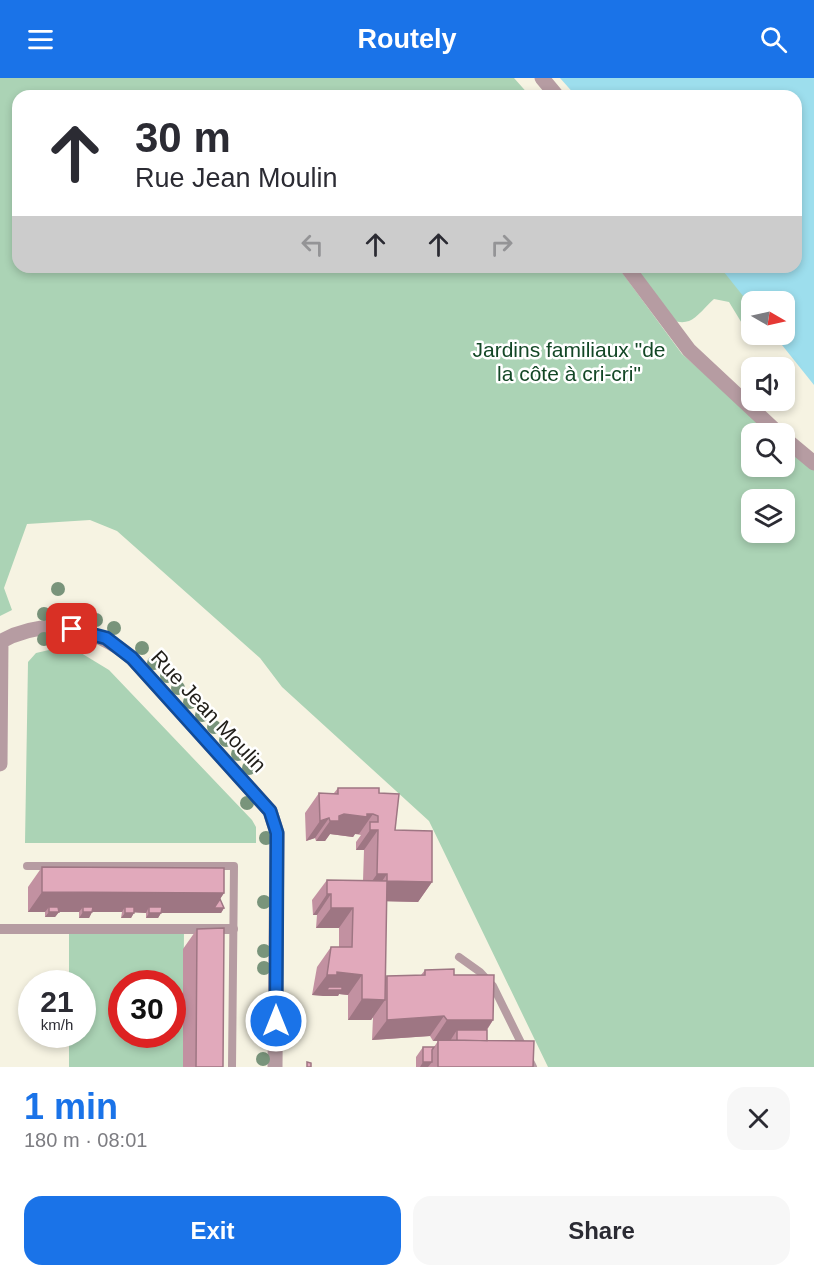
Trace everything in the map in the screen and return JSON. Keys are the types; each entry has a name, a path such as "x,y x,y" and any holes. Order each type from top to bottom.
{"street":[{"path":"542,78 552,90"},
{"path":"631,273 689,350 767,423"},
{"path":"795,447 814,463"},
{"name":"Rue Jean Moulin","path":"0,641 36,628 72,629 106,638 132,658 270,811 277,833 275,1067"},
{"path":"0,641 0,764"},
{"path":"0,929 233,929"}],"lane":[{"path":"27,866 234,866 232,1067"},
{"path":"459,957 488,979 533,1067"}],"green space":[{"name":"Jardins familiaux \"de la côte à cri-cri\"","path":"0,78 514,78 525,90 12,90 12,273 622,273 682,354 741,406 741,411 747,411 761,423 741,423 741,477 795,477 795,453 814,470 814,1067 548,1067 429,821 282,687 260,658 117,531 90,520 27,524 4,588 12,610 0,616"},
{"path":"631,273 734,273 745,291 741,291 741,322 729,302 714,299 689,321 679,322 670,319 653,304"},
{"path":"49,650 81,653 109,670 252,820 256,827 256,843 25,843 28,662 36,653"},
{"path":"69,929 184,929 184,970 108,970 108,1048 183,1048 183,1067 69,1067 69,1048 96,1048 96,970 69,970"}],"water":[{"path":"560,78 814,78 814,385 795,361 795,357 792,357 782,345 795,345 795,291 741,291 741,293 725,273 802,273 802,90 571,90"}],"building":[{"path":"338,788 379,788 379,793 399,794 395,830 432,831 432,882 387,881 387,874 377,874 378,830 370,830 370,822 378,822 378,816 344,814 339,816 339,821 330,821 329,818 320,821 319,793 338,794"},
{"path":"42,867 224,868 224,893 42,892"},
{"path":"327,880 387,881 385,1000 362,999 362,975 337,972 337,975 327,975 331,947 352,947 353,908 331,908 331,894 327,894"},
{"path":"220,899 224,908 214,908"},
{"path":"49,907 58,907 59,912 49,912"},
{"path":"83,907 93,907 92,912 83,912"},
{"path":"125,907 134,907 134,913 125,913"},
{"path":"149,907 162,907 161,913 149,913"},
{"path":"224,928 223,1067 196,1067 197,929"},
{"path":"454,969 454,975 494,975 493,1020 447,1020 444,1016 387,1020 387,976 425,975 425,970"},
{"path":"329,987 342,987 342,990 326,990"},
{"path":"457,1030 487,1030 487,1041 457,1040"},
{"path":"438,1040 534,1041 533,1067 438,1067"},
{"path":"423,1047 434,1047 432,1062 423,1062"}],"route":[{"path":"72,629 106,638 132,658 270,811 277,833 276,1021"}]}
